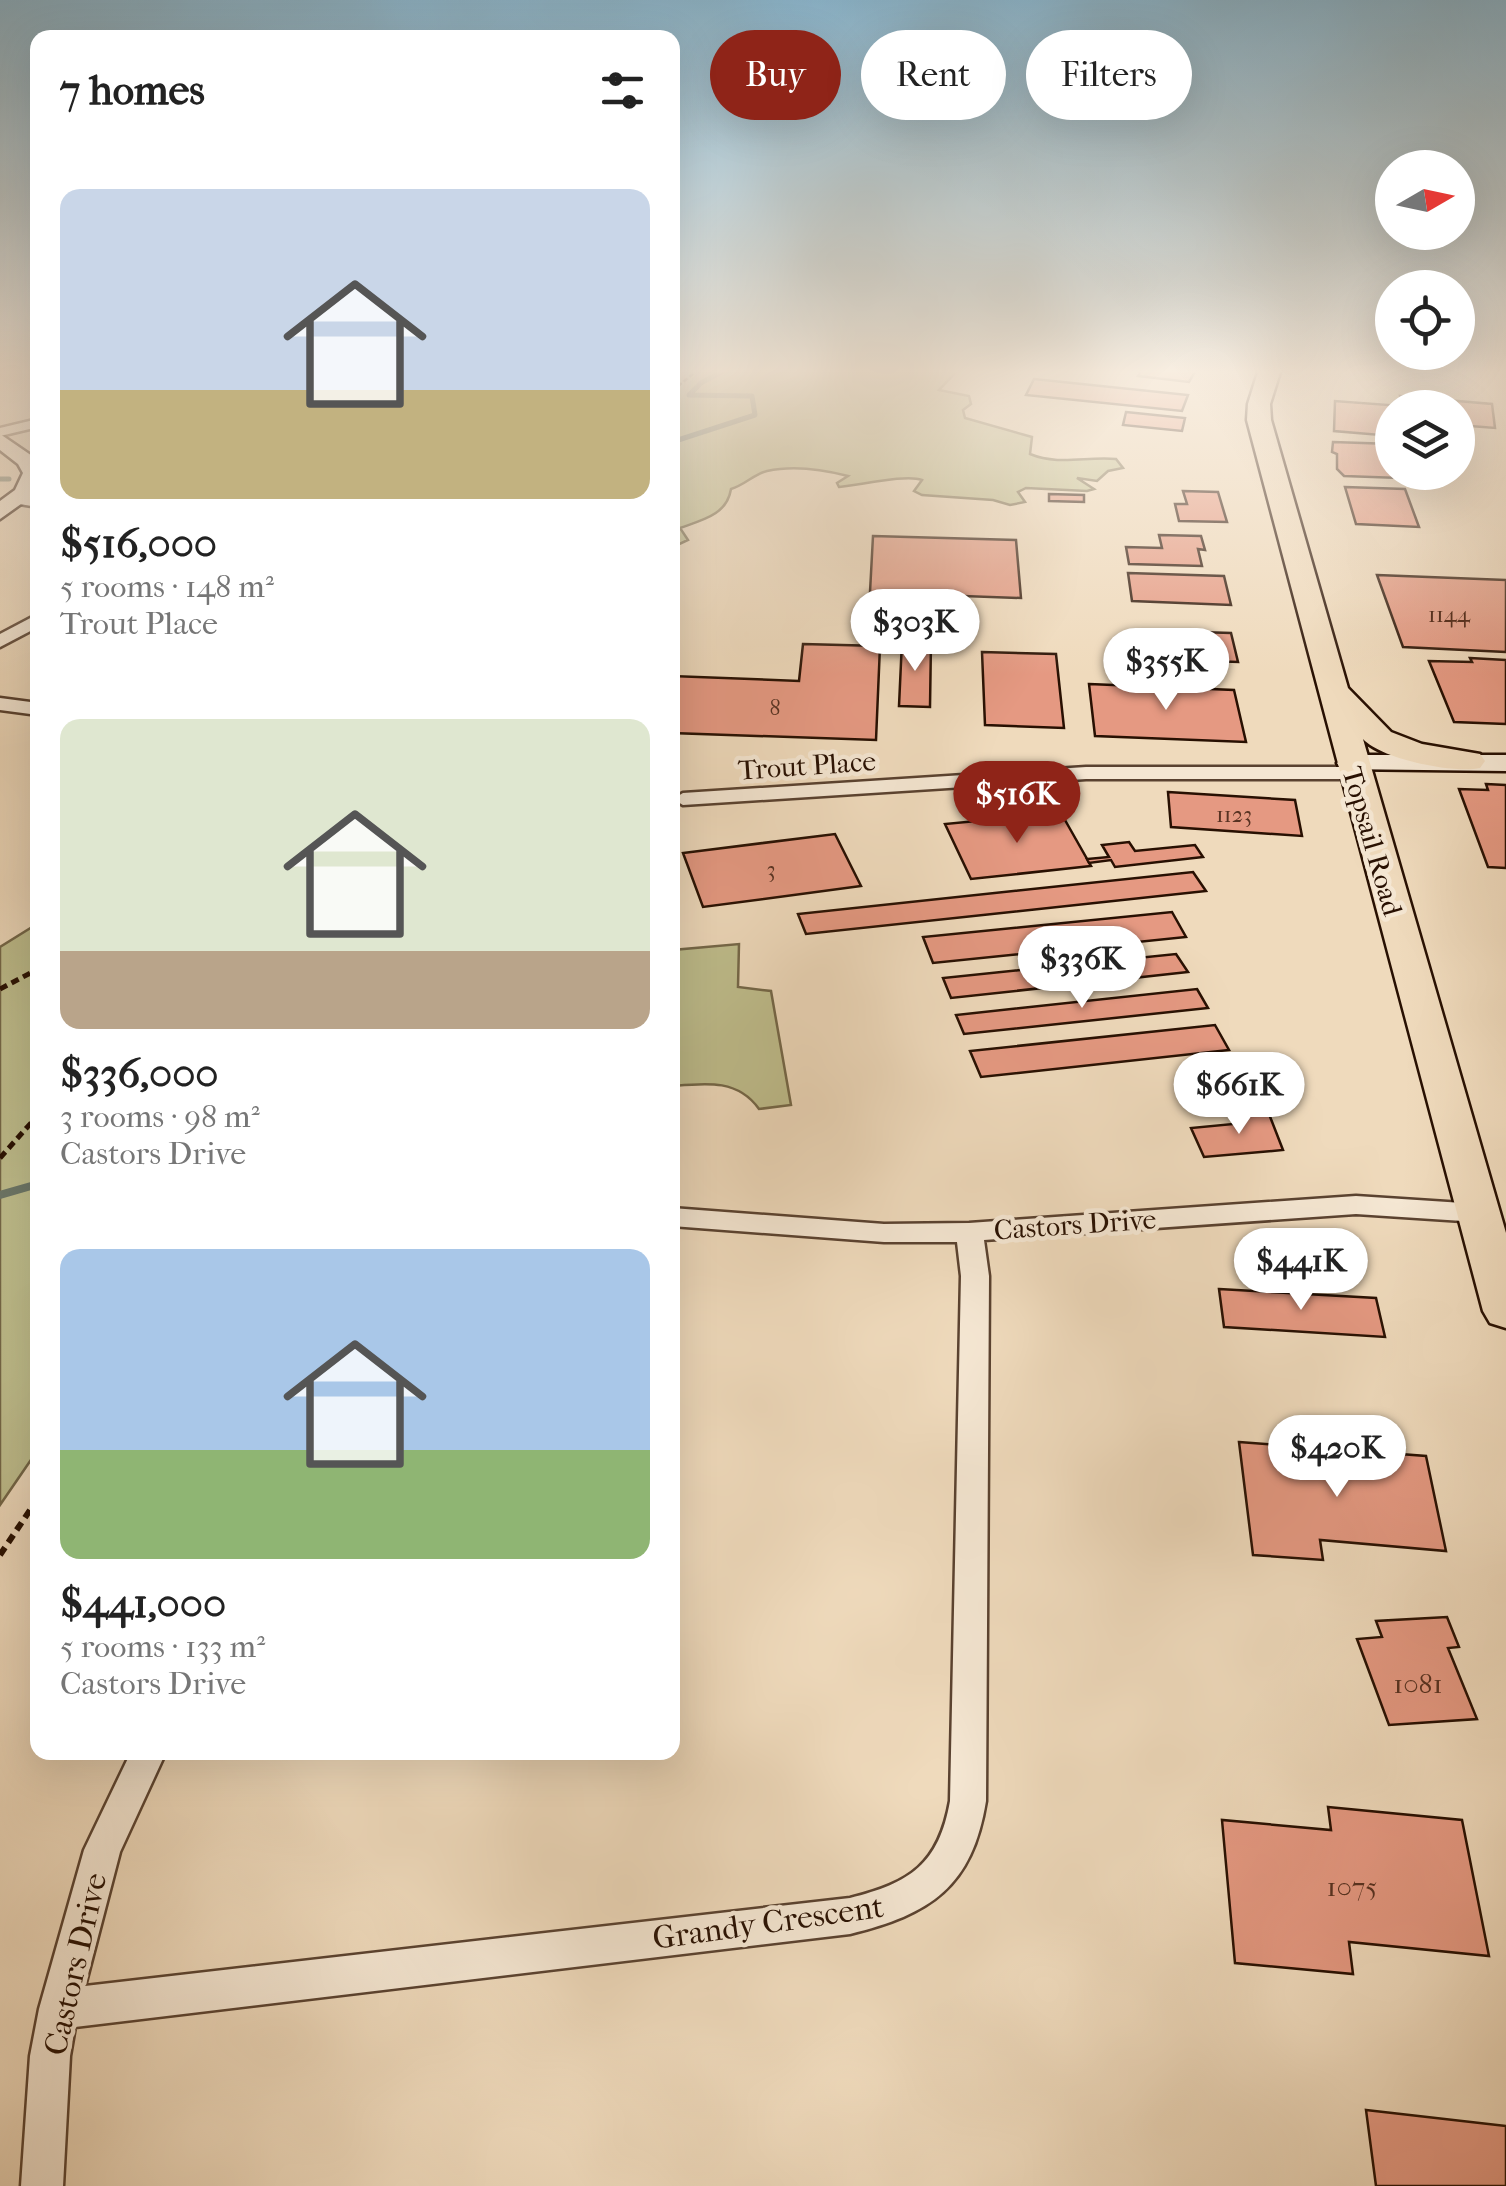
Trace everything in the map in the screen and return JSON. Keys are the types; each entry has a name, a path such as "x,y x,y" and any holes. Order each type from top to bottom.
{"main road":[{"name":"Topsail Road","path":"1274,471 1506,1311"},
{"path":"1337,694 1380,739 1414,752 1469,761"}],"street":[{"path":"0,642 30,624"},
{"path":"0,704 30,707"},
{"path":"1353,768 1469,761 1506,763"},
{"name":"Trout Place","path":"683,799 1086,772 1353,768"},
{"name":"Castors Drive","path":"680,1217 884,1233 969,1232 1356,1205 1478,1213"},
{"name":"Grandy Crescent","path":"59,2009 850,1916 904,1902 924,1889 944,1870 958,1848 968,1801 975,1276 969,1232"},
{"name":"Castors Drive","path":"42,2186 50,2056 59,2009 102,1850 145,1760"}],"path":[{"path":"0,988 30,973"},
{"path":"0,1158 30,1124"},
{"path":"0,1554 30,1510"}],"shaded area":[{"path":"680,471 767,471 731,489 719,511 680,528"},
{"path":"828,471 1108,471 1097,481 1077,478 1094,489 1026,488 1018,492 1025,502 1010,505 993,500 922,495 914,491 922,480 915,478 839,487 837,483 848,476"},
{"path":"680,528 688,540 680,544"},
{"path":"30,928 30,1461 0,1505 0,947"},
{"path":"739,944 738,987 771,991 791,1105 759,1109 751,1099 731,1088 680,1086 680,949"}],"building":[{"path":"1339,471 1375,471 1375,477 1344,476"},
{"path":"1345,487 1405,490 1419,527 1356,524"},
{"path":"1183,491 1218,492 1227,522 1179,521 1175,504 1187,504"},
{"path":"1049,494 1084,495 1084,502 1049,501"},
{"path":"1159,535 1201,536 1205,550 1198,549 1202,566 1129,564 1126,547 1162,548"},
{"path":"873,536 1016,540 1021,598 964,596 965,604 934,603 935,594 870,592"},
{"path":"1128,573 1224,576 1231,605 1132,601"},
{"path":"1377,575 1506,580 1506,652 1403,647"},
{"path":"1165,631 1231,633 1238,662 1210,661 1206,646 1168,644"},
{"path":"902,641 931,642 930,707 899,706"},
{"path":"803,644 880,646 876,740 680,733 680,676 799,681"},
{"path":"982,652 1056,654 1064,728 985,725"},
{"path":"1470,658 1506,660 1506,724 1454,722 1429,661 1472,662"},
{"path":"1089,684 1234,690 1246,742 1095,736"},
{"path":"1486,784 1506,785 1506,868 1488,867 1459,789 1488,790"},
{"path":"1168,792 1295,800 1302,836 1171,827"},
{"path":"1061,813 1091,866 971,879 945,824"},
{"path":"835,834 861,886 703,907 683,853"},
{"path":"1129,842 1135,851 1195,845 1203,857 1115,867 1111,860 1089,863 1087,859 1109,857 1102,845"},
{"path":"1193,872 1206,891 806,934 798,914"},
{"path":"1172,912 1186,937 933,963 923,937"},
{"path":"1176,954 1188,972 951,998 943,978"},
{"path":"1197,989 1208,1008 964,1034 956,1015"},
{"path":"1215,1025 1229,1050 981,1077 970,1051"},
{"path":"1269,1114 1283,1150 1204,1157 1191,1128 1244,1123 1241,1116"},
{"path":"1219,1289 1376,1298 1385,1337 1224,1327"},
{"path":"1239,1442 1426,1456 1446,1551 1320,1540 1323,1560 1253,1555"},
{"path":"1447,1617 1459,1647 1448,1648 1477,1719 1389,1725 1357,1639 1382,1637 1376,1621"},
{"path":"1328,1807 1462,1820 1489,1956 1349,1942 1353,1974 1235,1963 1222,1820 1331,1830"},
{"path":"1366,2110 1506,2126 1506,2186 1376,2186"}],"waterway":[{"path":"0,479 9,479"},
{"path":"0,1195 30,1186"}]}
